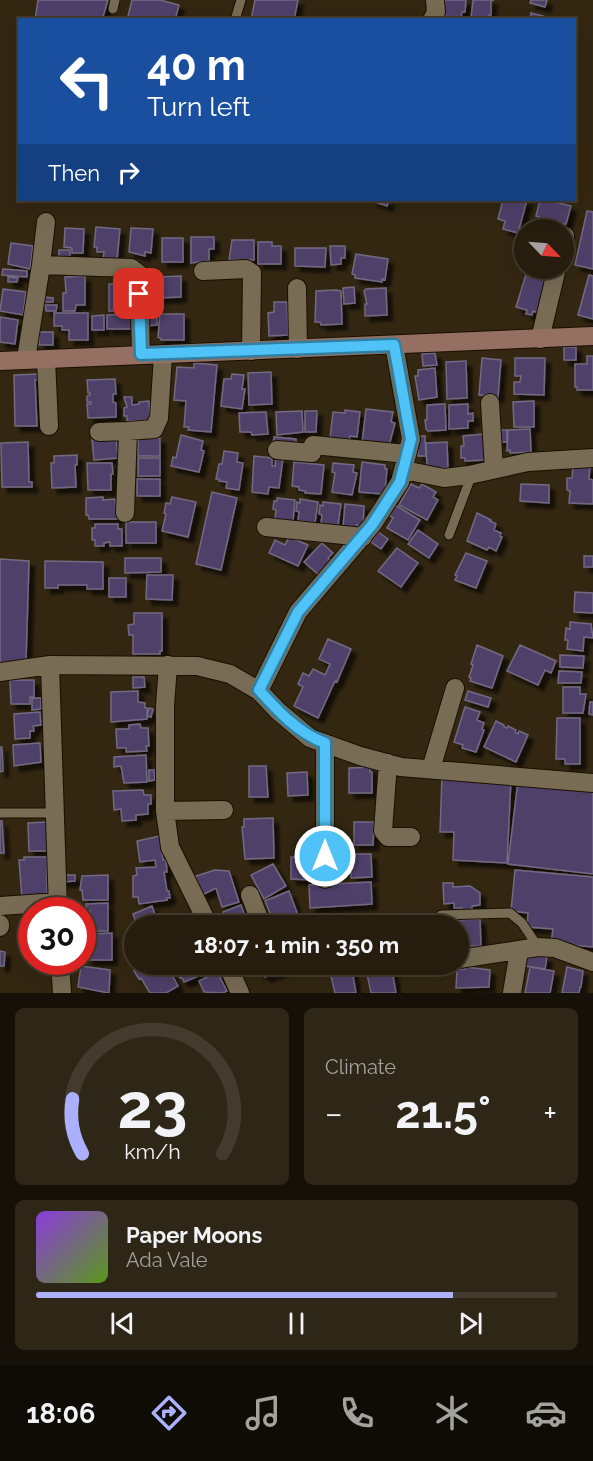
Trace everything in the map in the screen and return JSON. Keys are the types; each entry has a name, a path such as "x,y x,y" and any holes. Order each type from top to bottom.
{"street":[{"path":"433,18 436,12 435,0"},
{"path":"26,360 46,222"},
{"path":"41,265 131,268 139,274 141,354"},
{"path":"202,271 246,269 252,273 251,351"},
{"path":"540,339 554,279"},
{"path":"297,288 298,349"},
{"path":"0,361 593,336"},
{"path":"259,690 298,612 363,537 400,482 411,439 394,345"},
{"path":"99,432 154,429 159,418 163,355"},
{"path":"46,358 49,426"},
{"path":"490,403 494,469"},
{"path":"125,513 128,431"},
{"path":"277,450 312,453 314,445 405,462 444,478 528,462 593,458"},
{"path":"266,527 363,537"},
{"path":"50,665 57,897"},
{"path":"0,672 50,665 197,666 230,674 259,690 278,711 310,738 401,767 593,783"},
{"path":"168,665 165,706 165,812 170,847 204,915"},
{"path":"431,769 455,688"},
{"path":"325,743 325,879"},
{"path":"388,763 383,831 388,837 411,837"},
{"path":"165,812 224,810"},
{"path":"250,895 258,915"},
{"path":"0,906 18,906"},
{"path":"469,958 538,947 555,948 593,962"},
{"path":"512,993 519,951"},
{"path":"61,975 62,993"},
{"path":"232,975 240,993"}],"lane":[{"path":"236,18 241,0"},
{"path":"448,535 472,474"},
{"path":"0,813 54,813"},
{"path":"441,915 510,913 522,923 538,947"}],"building":[{"path":"38,0 108,0 103,18 35,18"},
{"path":"132,0 160,0 179,5 176,18 128,16"},
{"path":"255,0 298,0 294,18 251,18"},
{"path":"445,0 466,0 465,12 462,12 461,18 443,16"},
{"path":"473,0 494,0 491,1 489,18 471,18"},
{"path":"531,0 547,0 545,7 530,3"},
{"path":"531,13 543,16 542,18 530,18"},
{"path":"373,201 389,201 387,206"},
{"path":"503,201 527,201 522,219 514,219 514,232 503,229 505,221 498,219"},
{"path":"540,201 571,206 567,219 538,219 536,216"},
{"path":"587,211 593,212 593,269 575,265"},
{"path":"96,227 120,229 117,260 103,259 104,252 97,252 97,247 94,247"},
{"path":"65,228 84,229 83,253 72,253 72,248 64,247"},
{"path":"131,228 153,229 151,253 145,252 145,256 129,252"},
{"path":"191,237 214,237 214,249 209,249 209,261 191,263"},
{"path":"162,238 183,238 183,262 162,262"},
{"path":"232,240 254,240 254,260 229,260"},
{"path":"258,242 272,242 272,246 281,246 281,264 258,264"},
{"path":"11,243 33,246 30,269 8,264"},
{"path":"330,246 345,246 345,258 341,258 341,264 331,265"},
{"path":"295,248 326,248 325,267 295,266"},
{"path":"59,250 70,250 70,259 59,259"},
{"path":"356,254 388,259 385,280 382,279 382,282 355,278 352,274"},
{"path":"3,269 27,271 27,277 2,275"},
{"path":"589,275 593,276 593,319 578,315"},
{"path":"85,276 85,305 76,305 75,311 63,311 63,293 66,293 65,277"},
{"path":"181,276 181,297 158,298 158,277"},
{"path":"8,277 18,278 17,282 8,282"},
{"path":"146,278 156,278 156,284 146,285"},
{"path":"525,279 548,279 538,313 533,311 532,315 526,314 527,310 516,307"},
{"path":"109,284 128,284 128,311 109,311"},
{"path":"354,287 355,303 344,304 343,288"},
{"path":"386,288 387,315 365,316 365,304 367,304 364,291"},
{"path":"3,289 26,292 23,315 0,311"},
{"path":"316,291 341,291 342,324 321,325 320,322 315,322"},
{"path":"44,297 53,298 53,302 44,302"},
{"path":"274,302 287,302 288,335 269,336 268,313 274,312"},
{"path":"45,305 57,305 56,311 46,311"},
{"path":"54,313 88,313 88,340 69,340 69,330 62,330 62,326 54,326"},
{"path":"132,314 132,329 107,329 107,315"},
{"path":"145,314 157,314 157,325 145,326"},
{"path":"160,314 184,314 184,340 161,340 158,337"},
{"path":"104,315 104,330 92,330 92,316"},
{"path":"0,317 18,320 15,344 0,342"},
{"path":"39,332 53,332 53,345 39,345"},
{"path":"564,347 576,347 576,360 564,360"},
{"path":"435,353 437,365 423,366 422,354"},
{"path":"587,356 593,356 593,390 577,390 575,364 587,364"},
{"path":"482,358 501,360 498,397 479,395"},
{"path":"515,358 545,358 544,395 514,394 514,382 520,382 521,376 515,376"},
{"path":"466,361 467,398 447,399 446,362"},
{"path":"194,363 217,365 211,432 188,430 189,427 184,427 186,401 174,400 177,367 194,368"},
{"path":"435,368 437,397 419,400 415,376 418,376 418,370"},
{"path":"271,372 272,404 249,405 248,373"},
{"path":"39,374 39,380 35,380 37,426 15,426 14,375"},
{"path":"232,374 244,375 242,389 245,389 242,409 221,406 224,379 231,379"},
{"path":"115,379 116,394 113,394 113,402 116,403 116,417 88,418 87,404 91,402 87,402 87,396 90,393 88,393 87,380"},
{"path":"124,397 132,397 132,405 149,401 150,420 127,421 127,416 124,416 124,408 127,407"},
{"path":"534,401 534,427 514,427 513,402"},
{"path":"445,404 446,430 428,431 425,420 427,420 427,405"},
{"path":"468,404 468,414 473,413 473,421 468,421 468,428 449,429 449,405"},
{"path":"366,409 393,412 391,422 395,423 389,446 362,443"},
{"path":"345,410 360,412 357,437 350,436 350,441 330,439 333,412 345,413"},
{"path":"302,411 303,432 277,435 276,412"},
{"path":"305,411 317,411 316,432 305,432"},
{"path":"266,412 268,434 252,435 251,432 240,432 239,413"},
{"path":"530,429 531,452 510,453 510,450 507,451 508,430"},
{"path":"498,430 507,430 507,442 499,442"},
{"path":"483,434 485,460 465,461 465,458 461,458 461,446 464,446 463,436"},
{"path":"181,435 203,441 201,450 204,451 199,472 171,466 173,457 176,458"},
{"path":"417,436 425,436 426,456 418,456"},
{"path":"274,437 296,439 296,446 273,444"},
{"path":"116,438 118,458 94,460 92,440"},
{"path":"138,438 160,438 160,456 138,456"},
{"path":"28,442 29,482 32,482 32,487 2,487 1,443"},
{"path":"447,442 448,468 427,468 426,443"},
{"path":"224,451 238,453 237,462 243,463 239,490 226,488 227,482 216,479"},
{"path":"77,455 76,487 52,488 51,463 54,463 54,456"},
{"path":"254,456 272,458 272,466 275,466 276,457 283,458 279,488 269,487 268,494 252,492"},
{"path":"138,458 160,458 160,476 138,476"},
{"path":"294,462 324,465 321,494 305,493 306,491 299,490 299,487 292,486"},
{"path":"362,462 385,465 387,469 385,491 382,494 359,492"},
{"path":"87,463 112,463 111,490 88,490"},
{"path":"333,463 354,465 353,472 357,473 352,495 332,492 335,473 332,472"},
{"path":"573,466 590,466 589,479 593,480 593,504 569,503 570,491 567,490 567,478 572,478"},
{"path":"137,479 160,479 160,496 137,496"},
{"path":"411,484 419,488 422,484 436,492 433,497 438,500 427,520 399,505"},
{"path":"521,484 549,485 549,503 520,501"},
{"path":"212,492 237,498 221,570 196,564"},
{"path":"103,497 103,500 115,499 117,519 89,519 86,515 86,498"},
{"path":"172,497 196,502 188,537 162,531 166,503 170,504"},
{"path":"277,498 295,500 293,521 275,519 276,510 273,509"},
{"path":"300,499 318,502 315,523 298,521 299,512 296,511 297,502 300,503"},
{"path":"323,502 341,504 338,526 321,524 322,515 319,514 320,505 323,506"},
{"path":"345,504 364,506 363,526 343,527"},
{"path":"395,505 420,520 408,540 387,528 393,518 389,515"},
{"path":"477,513 496,524 494,530 501,533 502,537 496,551 489,547 487,550 467,541"},
{"path":"126,522 156,522 156,543 126,543"},
{"path":"95,524 118,524 118,529 122,529 122,546 110,546 110,542 104,543 104,546 95,546 95,540 92,540 92,528 95,528"},
{"path":"418,530 438,544 429,558 408,544"},
{"path":"378,532 388,539 381,549 371,542"},
{"path":"289,537 308,545 298,566 269,553 275,540 285,545"},
{"path":"322,543 333,553 328,558 332,562 320,576 304,562"},
{"path":"397,548 418,563 401,587 378,571"},
{"path":"466,553 487,561 476,588 455,580 457,576 455,575"},
{"path":"584,556 593,556 593,567 584,567"},
{"path":"125,558 161,558 161,572 125,573"},
{"path":"0,559 29,561 26,661 0,664"},
{"path":"45,561 103,562 103,589 87,589 87,585 58,585 58,588 45,588"},
{"path":"147,575 173,575 172,600 146,599"},
{"path":"109,578 126,578 126,597 109,597"},
{"path":"575,592 593,593 593,613 574,612"},
{"path":"134,613 162,613 162,651 160,654 133,654 133,635 129,635 128,625 134,624"},
{"path":"570,622 591,624 593,638 584,637 583,651 567,649 566,628 570,629"},
{"path":"328,639 351,649 318,718 294,706 303,687 298,684 303,673 309,676 313,669 325,675 330,664 319,659"},
{"path":"477,645 503,656 492,688 470,681 473,665 471,664"},
{"path":"520,645 556,661 551,673 545,670 538,685 507,671"},
{"path":"560,655 584,656 583,668 560,667"},
{"path":"559,671 582,672 581,683 558,683"},
{"path":"133,677 144,677 145,687 133,688"},
{"path":"10,680 34,680 34,697 30,697 30,704 11,704"},
{"path":"563,687 580,687 580,694 586,694 583,713 563,713"},
{"path":"138,691 138,702 145,703 145,708 147,708 147,719 111,722 111,692"},
{"path":"468,691 491,698 488,707 465,700"},
{"path":"32,698 41,698 41,709 32,710"},
{"path":"590,702 593,702 593,715 589,714"},
{"path":"465,707 480,712 477,720 484,723 482,729 484,730 476,752 462,748 463,745 454,742"},
{"path":"149,708 153,709 151,717 147,716"},
{"path":"40,712 41,725 33,726 34,731 30,731 30,738 15,739 14,714"},
{"path":"557,718 580,718 580,764 565,764 565,759 556,759"},
{"path":"496,721 504,727 508,726 516,730 518,734 519,731 528,735 516,762 484,747"},
{"path":"140,724 141,728 148,728 147,751 126,752 126,748 117,748 116,729 129,729 129,725"},
{"path":"40,743 41,762 14,766 13,745"},
{"path":"0,747 2,747 3,771 0,772"},
{"path":"146,755 147,782 124,783 121,766 114,767 114,757"},
{"path":"249,766 266,766 268,797 249,797"},
{"path":"370,767 372,793 349,793 349,768"},
{"path":"149,770 154,770 155,780 149,781"},
{"path":"307,772 308,795 288,796 287,773"},
{"path":"442,776 511,779 507,863 453,860 454,832 440,832"},
{"path":"518,781 593,790 593,874 508,864"},
{"path":"143,790 144,795 151,795 148,814 136,815 136,820 122,821 121,809 114,810 113,791"},
{"path":"273,818 274,858 245,859 242,827 244,827 244,819"},
{"path":"0,821 2,821 4,853 0,853"},
{"path":"47,822 48,851 29,851 28,823"},
{"path":"354,822 374,822 373,845 354,845"},
{"path":"160,836 163,860 166,860 167,872 164,872 170,898 139,904 138,897 133,897 133,876 137,875 136,868 156,867 155,860 140,862 137,841"},
{"path":"338,837 349,837 349,849 338,849"},
{"path":"311,854 319,854 319,867 311,867"},
{"path":"351,854 371,854 372,877 351,878"},
{"path":"24,857 47,857 47,896 22,897 19,860 24,860"},
{"path":"291,857 311,858 310,880 291,879"},
{"path":"273,864 286,886 264,899 251,875"},
{"path":"215,870 229,871 239,902 222,907 216,888 202,895 193,877"},
{"path":"515,870 593,877 593,947 551,943 553,929 527,927 528,913 511,911"},
{"path":"61,875 75,875 75,881 61,882"},
{"path":"108,875 108,900 83,897 82,890 80,890 82,876"},
{"path":"371,882 372,904 310,908 309,885"},
{"path":"443,883 453,883 453,887 470,886 480,893 480,905 472,906 472,910 462,910 462,908 454,908 454,903 444,904"},
{"path":"289,891 298,915 271,915 265,901"},
{"path":"108,903 108,931 96,931 96,904"},
{"path":"241,905 244,915 224,915 223,912"},
{"path":"152,906 155,915 133,915"},
{"path":"469,919 480,919 481,946 469,946"},
{"path":"112,933 112,960 96,960 96,934"},
{"path":"0,951 5,952 4,966 0,966"},
{"path":"527,954 547,957 545,969 525,966"},
{"path":"469,967 490,970 489,987 456,988 457,975 469,975"},
{"path":"530,967 554,971 550,993 525,993"},
{"path":"567,967 583,971 579,993 562,993"},
{"path":"96,968 110,970 109,993 78,987 80,975 96,975"},
{"path":"136,975 172,975 178,986 166,993 150,993 141,978 139,979"},
{"path":"179,975 201,975 184,982"},
{"path":"211,975 219,975 227,991 223,993 204,992 199,981"},
{"path":"331,975 353,975 356,993 335,993"},
{"path":"367,975 393,975 396,993 371,993"}],"route":[{"path":"139,294 141,354 394,345 411,439 400,482 372,525 298,612 259,690 278,711 310,738 325,743 325,856"}]}
